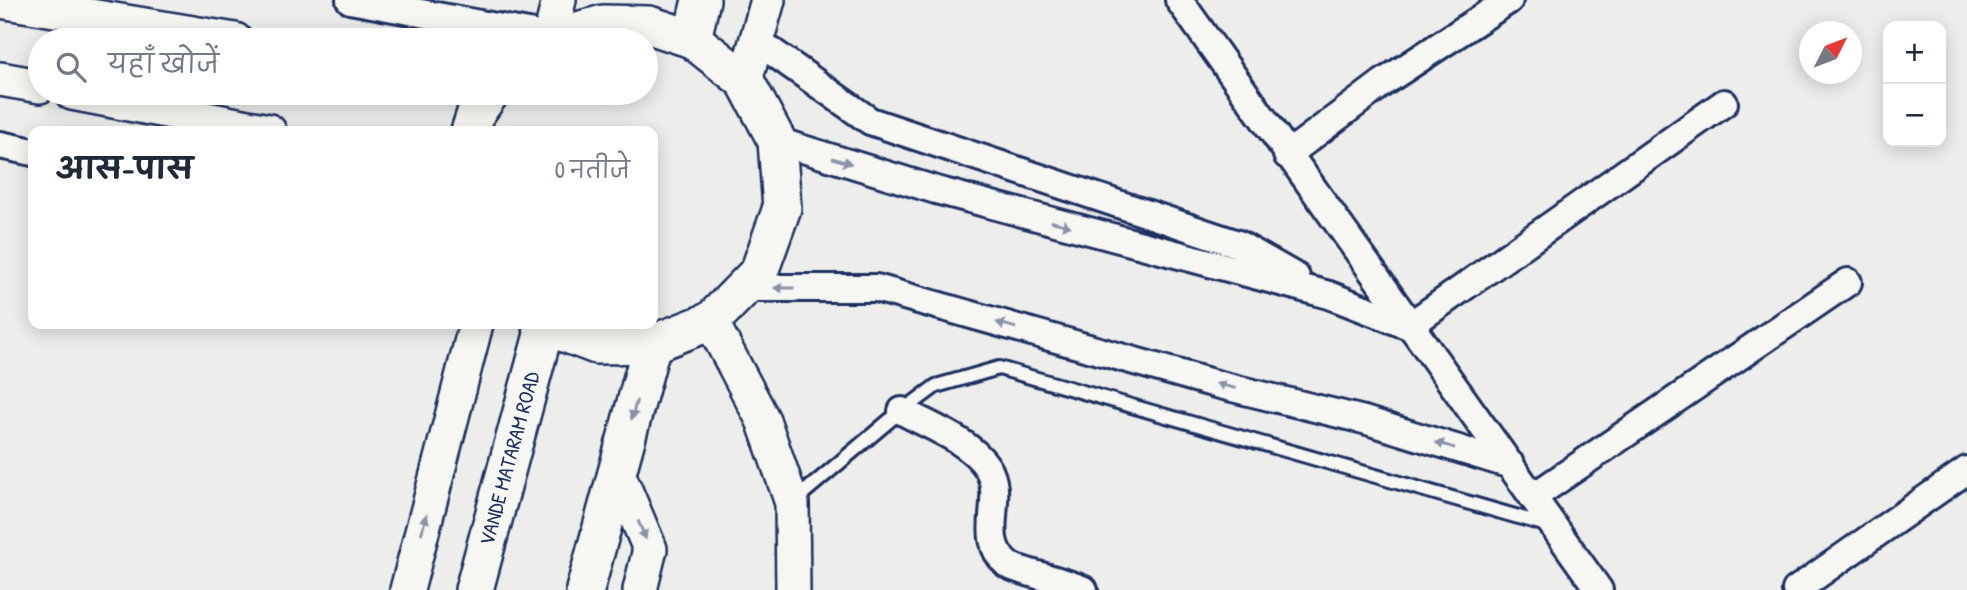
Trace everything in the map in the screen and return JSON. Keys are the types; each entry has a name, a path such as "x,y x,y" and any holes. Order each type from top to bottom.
{"main road":[{"path":"692,39 701,0"},
{"path":"554,329 596,345 652,344 711,320 758,272 782,208 777,141 746,81 692,39 607,12 571,28"},
{"path":"472,126 482,105"},
{"name":"VANDE MATARAM ROAD","path":"474,590 542,329"},
{"path":"585,590 652,344"}],"street":[{"path":"351,0 492,28"},
{"path":"550,28 559,0"},
{"path":"746,81 768,0"},
{"path":"1179,0 1599,590"},
{"path":"1287,155 1384,82 1509,0"},
{"path":"0,1 163,28"},
{"path":"757,41 870,121 1238,244 1329,295"},
{"path":"0,79 28,84"},
{"path":"1409,326 1724,103"},
{"path":"134,105 243,126"},
{"path":"777,141 936,190 1329,295 1409,326"},
{"path":"0,145 28,151"},
{"path":"1533,497 1848,282"},
{"path":"743,288 876,288 1216,384 1364,421 1511,465"},
{"path":"711,320 763,420 792,503 793,590"},
{"path":"407,590 475,329"},
{"path":"902,411 952,438 988,468 995,488 991,531 995,550 1009,565 1063,580 1084,590"},
{"path":"1796,590 1967,470"},
{"path":"617,471 650,549 640,590"}],"lane":[{"path":"792,503 936,386 999,368 1554,527"}]}
